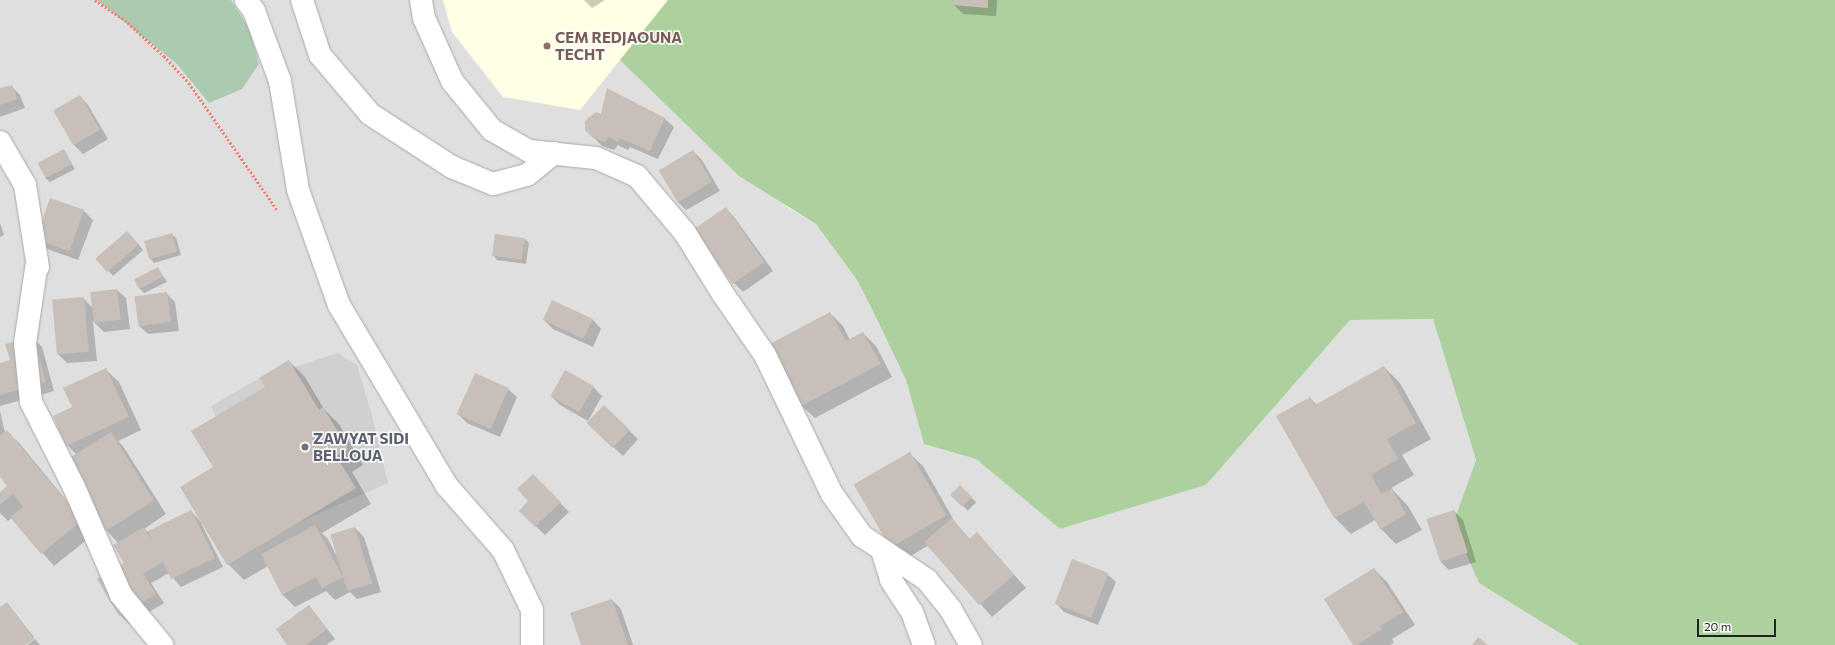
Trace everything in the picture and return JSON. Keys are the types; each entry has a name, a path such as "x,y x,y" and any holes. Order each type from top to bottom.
{"street":[{"path":"246,0 254,11 280,81 298,190 339,306 448,486 503,550 532,610 532,645"},
{"path":"302,0 320,56 370,114 452,167 494,184 527,176 554,153"},
{"path":"421,0 424,18 452,81 492,130 529,151 596,158 637,176 685,233 723,294 765,355 832,494 862,536 927,580 951,610 971,645"},
{"path":"0,142 25,185 37,265 25,344 30,402 74,487 121,595 162,645"},
{"path":"882,550 891,580 912,612 924,645"}],"path":[{"path":"95,0 125,20 164,56 189,83 279,214"}],"shaded area":[{"path":"0,0 668,0 620,60 788,208 816,224 857,280 872,309 906,380 924,444 976,459 1060,529 1206,485 1350,320 1433,319 1476,460 1453,524 1479,583 1579,645 0,645"},
{"path":"97,0 231,0 250,30 259,64 242,89 209,103 177,64"},
{"name":"CEM REDJAOUNA TECHT","path":"443,0 668,0 580,110 503,97 452,32"},
{"name":"ZAWYAT SIDI BELLOUA","path":"338,353 357,365 371,412 388,483 270,535 211,406 260,378"}],"green space":[{"path":"668,0 1835,0 1835,645 1579,645 1479,583 1453,524 1476,460 1433,319 1350,320 1206,485 1060,529 976,459 924,444 906,380 872,309 857,280 816,224 739,176 620,60"}],"building":[{"path":"953,0 988,0 988,8 953,5"},
{"path":"12,85 17,99 0,105 0,88"},
{"path":"607,88 665,118 650,151 621,139 618,142 609,137 605,142 593,138 585,130 585,122 587,119 596,112 601,114"},
{"path":"80,95 100,130 73,145 53,111"},
{"path":"64,149 72,164 45,178 38,163"},
{"path":"693,150 712,182 678,202 659,171"},
{"path":"50,198 84,210 70,251 36,240"},
{"path":"726,207 764,262 732,284 694,229"},
{"path":"127,231 139,245 107,272 95,259"},
{"path":"172,233 177,251 149,259 144,241"},
{"path":"495,234 525,238 522,260 492,256"},
{"path":"158,267 163,277 139,289 134,279"},
{"path":"117,289 121,320 94,323 90,292"},
{"path":"167,292 171,322 138,326 134,297"},
{"path":"84,297 89,352 57,355 52,300"},
{"path":"552,300 593,319 583,339 543,320"},
{"path":"830,312 846,341 863,332 881,364 801,406 768,345"},
{"path":"34,337 46,382 0,395 0,363 10,360 5,344"},
{"name":"ZAWYAT SIDI BELLOUA","path":"289,360 319,410 323,407 348,449 336,456 356,488 227,565 180,487 213,467 191,431 265,387 259,378"},
{"path":"1384,366 1416,423 1387,439 1398,459 1371,475 1381,494 1392,489 1406,514 1380,529 1364,502 1334,518 1276,416 1310,397 1315,405"},
{"path":"106,368 129,417 66,446 53,416 72,407 63,388"},
{"path":"565,370 594,386 579,412 550,396"},
{"path":"475,373 509,388 490,429 457,414"},
{"path":"604,405 630,430 613,448 587,423"},
{"path":"7,430 82,520 41,554 10,517 23,507 13,494 0,505 0,492 7,486 0,477 0,436"},
{"path":"111,432 154,501 105,531 62,463"},
{"path":"910,452 946,515 890,548 854,484"},
{"path":"533,474 561,502 535,527 519,511 528,501 517,489"},
{"path":"960,485 972,497 962,507 950,495"},
{"path":"191,510 215,558 171,579 163,562 143,574 156,594 119,616 97,579 124,563 113,545 144,527 153,543 148,531"},
{"path":"1454,510 1468,553 1440,562 1426,519"},
{"path":"952,518 969,539 977,532 1014,575 979,605 924,542"},
{"path":"315,525 343,577 322,588 316,577 282,595 261,554"},
{"path":"355,527 372,583 347,591 330,535"},
{"path":"1072,559 1108,573 1091,618 1055,604"},
{"path":"1374,568 1403,612 1380,626 1382,629 1357,645 1353,645 1324,599"},
{"path":"612,599 628,645 581,645 570,613"},
{"path":"7,602 34,639 25,645 0,645 0,607"},
{"path":"309,605 327,629 306,645 287,645 276,629"},
{"path":"1478,637 1488,645 1472,645"}],"place":[{"name":"CEM REDJAOUNA TECHT","path":"547,46"},
{"name":"ZAWYAT SIDI BELLOUA","path":"305,447"}]}
